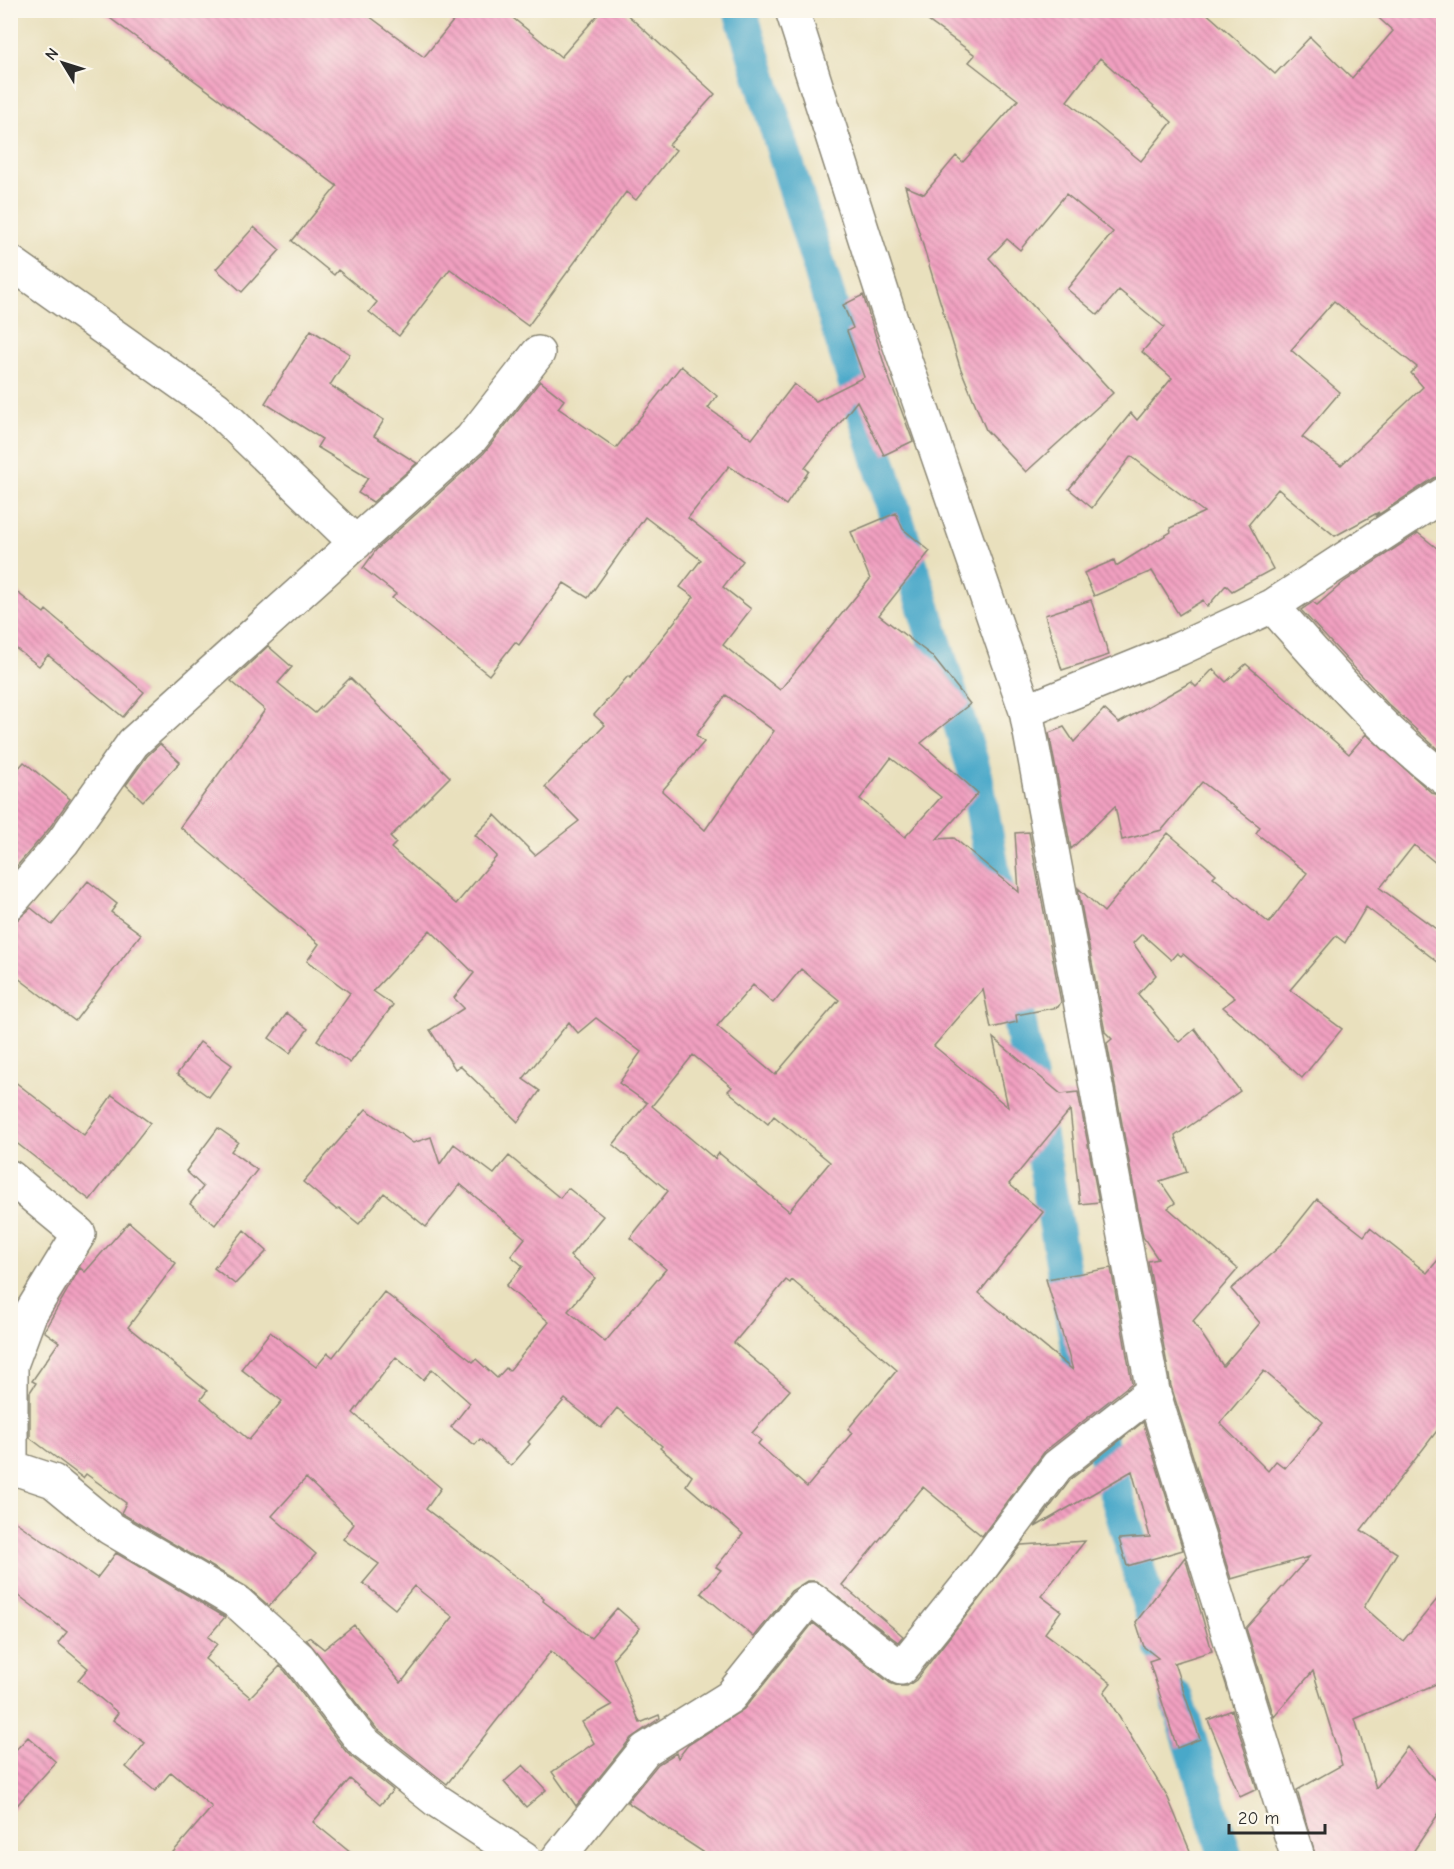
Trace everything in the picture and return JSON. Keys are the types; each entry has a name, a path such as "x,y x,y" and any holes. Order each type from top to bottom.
{"street":[{"path":"797,14 890,317 1026,711 1153,1391 1298,1858"},
{"path":"10,262 216,408 356,543"},
{"path":"10,903 63,842 133,743 471,439 538,353"},
{"path":"1026,711 1179,649 1272,606 1443,494"},
{"path":"1272,606 1370,715 1443,778"},
{"path":"10,1178 79,1233 30,1314 11,1365 11,1467 53,1481 110,1528 238,1603 299,1658 362,1741 436,1800 524,1858"},
{"path":"558,1858 645,1750 730,1697 803,1606 812,1599 901,1668 979,1571 1057,1466 1153,1391"}],"building":[{"path":"99,10 361,10 424,57 462,10 503,10 561,57 602,10 622,10 715,94 669,145 676,150 636,200 626,192 528,326 450,269 399,336 369,312 377,302 338,270 334,275 292,241 337,186"},
{"path":"913,10 1203,10 1275,74 1310,37 1352,78 1393,31 1370,10 1443,10 1443,475 1434,478 1375,517 1379,512 1335,536 1278,489 1249,524 1273,569 1232,591 1226,585 1207,607 1203,600 1179,615 1152,571 1094,596 1084,573 1114,560 1116,566 1171,532 1170,528 1204,512 1131,456 1092,508 1069,489 1131,413 1137,420 1172,378 1142,352 1164,327 1119,290 1098,315 1067,289 1113,232 1066,194 1020,250 1007,239 989,258 1113,393 1026,472 986,430 960,367 905,186 924,194 956,156 963,162 1018,100 969,62 975,55","holes":["1100,58 1172,122 1141,161 1067,101","1334,301 1417,367 1411,373 1423,387 1341,465 1302,437 1340,392 1291,350"]},
{"path":"254,227 280,250 242,292 216,269"},
{"path":"863,295 886,370 913,441 884,455 857,401 805,468 809,471 786,505 729,466 688,518 743,561 723,587 751,609 723,645 780,690 870,579 851,532 896,513 903,529 930,551 879,615 932,656 970,704 921,743 978,793 937,839 954,838 1019,892 1015,833 1029,832 1061,1002 1058,1007 1016,1015 1017,1022 991,1028 983,989 934,1046 1008,1107 993,1038 1061,1094 1078,1092 1099,1202 1080,1204 1070,1110 1009,1184 1043,1212 979,1293 1073,1370 1046,1279 1111,1268 1132,1383 1045,1451 982,1536 923,1487 842,1585 903,1636 898,1642 816,1581 807,1581 791,1591 754,1637 701,1593 721,1570 716,1567 743,1534 686,1485 692,1476 660,1448 662,1446 617,1408 601,1428 565,1399 528,1442 530,1444 511,1466 480,1439 475,1445 451,1427 470,1403 432,1369 423,1380 396,1357 353,1413 441,1488 426,1509 544,1598 543,1601 591,1638 617,1608 640,1628 613,1658 640,1723 659,1715 660,1718 631,1738 576,1806 552,1772 594,1743 582,1722 612,1705 551,1651 447,1784 376,1728 306,1639 309,1637 324,1649 354,1625 401,1683 453,1617 414,1586 395,1609 363,1583 379,1564 343,1539 354,1524 306,1478 272,1516 316,1554 269,1606 247,1587 121,1513 126,1503 86,1474 83,1478 30,1438 30,1392 36,1383 32,1381 59,1342 44,1331 80,1268 85,1272 129,1222 176,1263 128,1327 207,1391 201,1399 249,1440 282,1401 241,1369 270,1332 316,1367 328,1353 333,1357 384,1292 473,1362 476,1359 497,1378 506,1368 509,1371 549,1322 506,1286 523,1266 511,1256 525,1238 460,1184 426,1227 384,1193 359,1224 339,1208 337,1210 303,1182 366,1109 413,1143 431,1137 440,1164 454,1144 494,1174 509,1156 560,1198 568,1188 603,1216 570,1256 595,1278 568,1311 605,1342 666,1269 630,1238 668,1191 613,1145 647,1103 619,1083 641,1052 596,1018 578,1033 569,1022 523,1079 540,1091 518,1122 460,1066 455,1069 430,1030 464,1008 454,998 474,973 430,930 373,991 393,1005 350,1063 317,1040 350,993 307,961 319,944 180,827 265,710 231,681 268,646 292,667 278,683 315,713 350,678 450,777 390,837 396,843 391,848 456,904 497,856 475,835 495,815 535,855 579,821 545,787 605,725 594,715 628,676 630,678 694,597 680,587 701,560 645,517 588,598 564,583 519,645 515,642 489,675 392,598 396,594 363,568 376,550 484,453 540,381 564,400 558,408 616,448 681,366 717,396 708,408 752,439 794,384 816,401 864,377 847,331 853,328 843,305","holes":["726,695 774,731 705,830 662,791 704,742 696,735","891,758 941,797 905,837 860,799","801,969 839,1000 775,1075 717,1026 753,985 773,1003","693,1055 732,1087 728,1091 768,1124 774,1116 830,1162 789,1211 719,1153 715,1159 652,1106","786,1280 790,1283 792,1280 897,1370 848,1429 852,1433 807,1487 758,1444 761,1440 752,1433 790,1390 734,1343"]},
{"path":"311,330 350,354 330,385 384,420 374,436 417,463 373,502 358,493 368,478 317,447 322,439 265,403"},
{"path":"1418,533 1443,553 1443,754 1388,704 1301,610 1313,602 1317,605 1345,581"},
{"path":"10,587 44,613 46,610 144,692 123,717 48,655 39,666 10,644"},
{"path":"1091,600 1109,655 1062,670 1045,615"},
{"path":"1246,664 1349,754 1366,734 1432,793 1443,796 1443,869 1414,845 1380,888 1443,934 1443,966 1366,907 1345,943 1336,936 1290,990 1342,1029 1302,1078 1223,1007 1235,998 1183,954 1181,956 1177,953 1171,960 1142,934 1133,943 1156,975 1138,994 1179,1042 1195,1029 1240,1091 1175,1136 1187,1172 1160,1181 1175,1203 1168,1208 1238,1269 1193,1321 1223,1366 1260,1323 1231,1289 1278,1248 1317,1199 1364,1236 1370,1228 1427,1273 1443,1254 1443,1423 1361,1530 1397,1553 1364,1607 1403,1641 1443,1592 1443,1681 1355,1719 1376,1788 1407,1747 1443,1790 1443,1807 1409,1858 1316,1858 1297,1790 1342,1765 1313,1671 1274,1717 1246,1628 1309,1557 1231,1579 1171,1386 1148,1261 1158,1259 1143,1237 1107,1043 1112,1039 1105,1032 1078,888 1104,912 1168,833 1216,874 1213,877 1269,923 1307,873 1256,833 1260,827 1202,782 1162,830 1122,840 1115,806 1071,849 1049,733 1064,727 1074,742 1104,709 1119,723 1191,682 1196,687 1213,669 1226,682","holes":["1264,1371 1323,1422 1285,1468 1276,1461 1268,1471 1220,1423"]},
{"path":"160,744 180,762 143,801 126,785 147,756"},
{"path":"24,762 70,799 48,830 10,874 10,778"},
{"path":"88,881 117,904 111,912 141,934 75,1021 10,972 10,921 17,920 31,908 52,925"},
{"path":"287,1013 308,1029 290,1053 269,1038"},
{"path":"200,1042 232,1065 209,1097 177,1074"},
{"path":"10,1078 84,1135 112,1095 150,1123 90,1200 10,1138"},
{"path":"218,1128 238,1142 231,1151 257,1170 215,1225 190,1204 203,1187 186,1171"},
{"path":"244,1230 267,1251 235,1284 214,1268"},
{"path":"1143,1422 1183,1550 1127,1566 1119,1539 1150,1537 1132,1471 1035,1527 1071,1479"},
{"path":"10,1518 97,1578 116,1553 225,1617 208,1637 217,1644 205,1659 250,1697 280,1666 347,1753 393,1790 380,1805 350,1779 313,1822 357,1858 168,1858 212,1807 171,1772 155,1791 126,1767 145,1743 113,1720 118,1713 78,1680 88,1668 58,1643 67,1632 10,1589"},
{"path":"1085,1541 1041,1596 1061,1611 1045,1633 1111,1683 1104,1692 1168,1798 1193,1858 712,1858 627,1802 658,1764 676,1753 678,1758 688,1745 744,1709 813,1623 890,1683 907,1686 916,1680 1021,1545"},
{"path":"1185,1557 1212,1651 1174,1663 1200,1739 1177,1748 1149,1661 1158,1658 1144,1647 1136,1622"},
{"path":"1232,1710 1257,1789 1240,1797 1208,1720"},
{"path":"28,1737 56,1762 10,1813 10,1756"},
{"path":"523,1765 546,1790 526,1807 504,1782"}],"waterway":[{"path":"740,10 976,776 1001,915"},
{"path":"1010,968 1084,1385 1162,1649"},
{"path":"1177,1698 1226,1858"}]}
